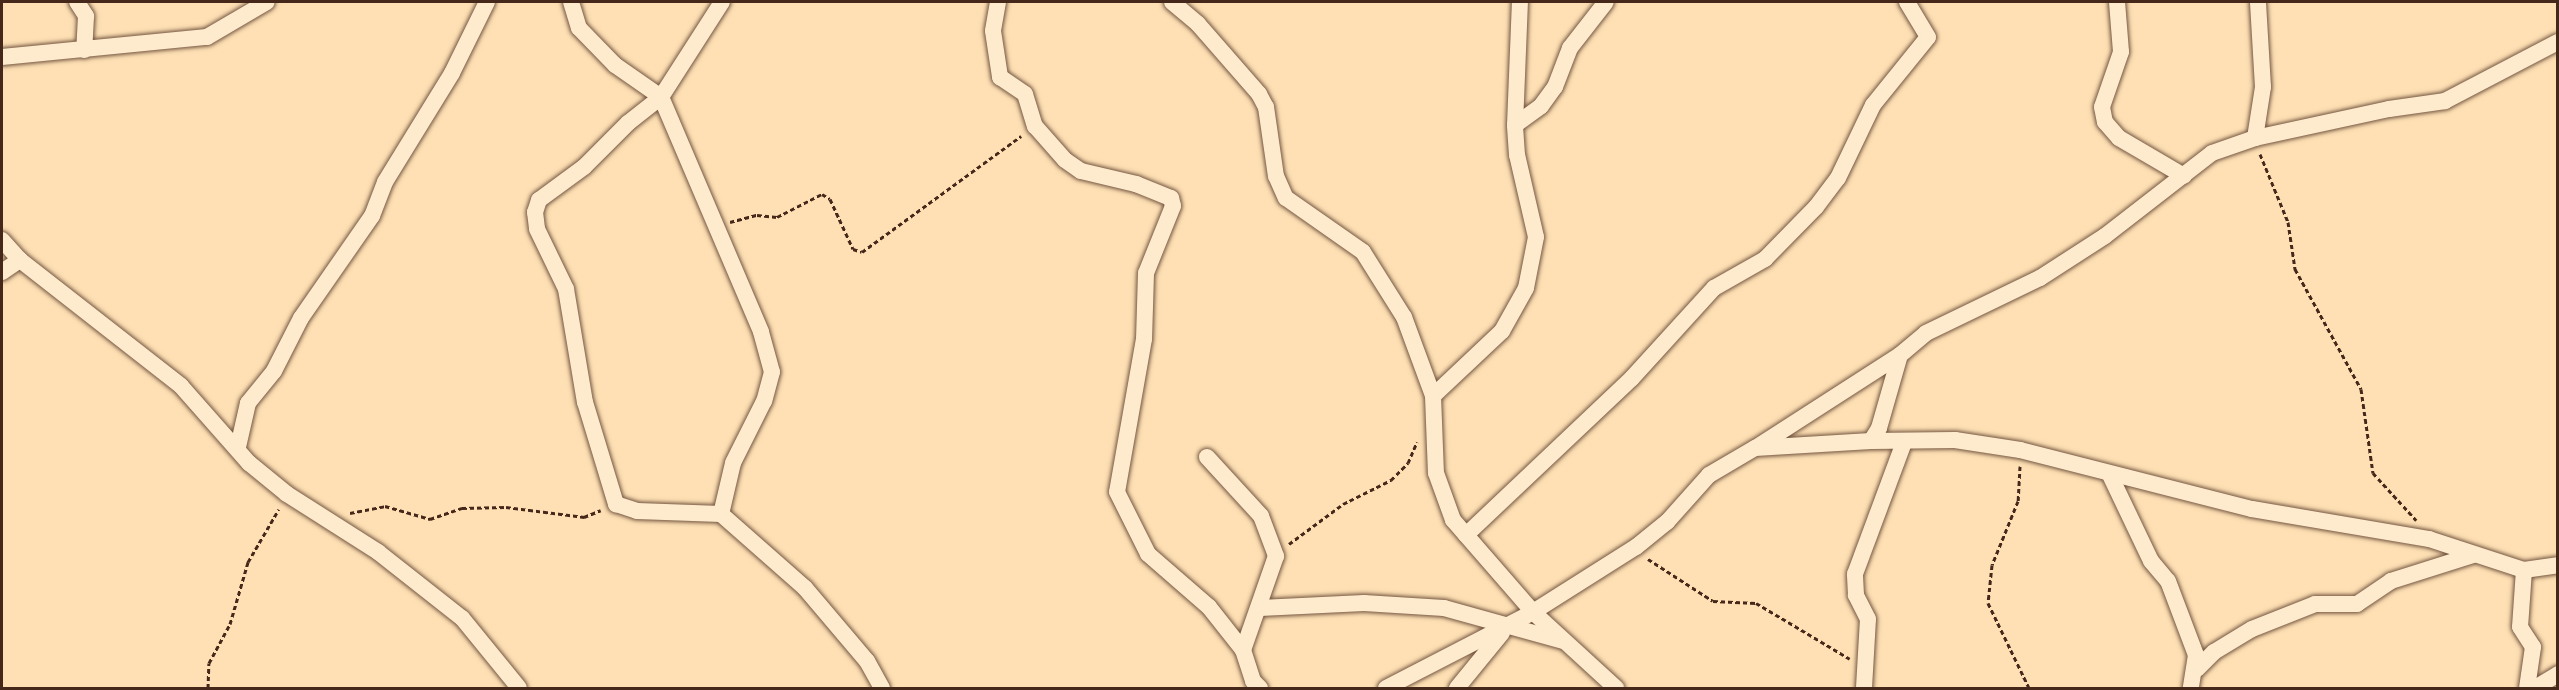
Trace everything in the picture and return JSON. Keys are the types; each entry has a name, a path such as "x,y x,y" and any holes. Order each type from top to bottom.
{"street":[{"path":"77,2 86,16 84,50"},
{"path":"2,57 207,37 267,2"},
{"path":"238,447 248,404 274,371 301,318 372,216 385,182 452,73 487,2"},
{"path":"571,2 579,28 615,65 661,97 717,225 726,256 761,332 772,372 764,401 732,463 721,514"},
{"path":"722,2 661,97 628,123 584,167 539,200 535,212 537,229 566,289 585,402 616,504 637,511 721,514 805,588 867,661 882,688"},
{"path":"998,2 993,31 1000,77 1025,94 1035,126 1065,160 1081,171 1136,183 1172,198 1173,206 1146,273 1144,339 1117,492 1148,554 1209,607 1243,650 1254,686"},
{"path":"1172,2 1198,24 1259,94 1266,107 1281,191 1363,252 1404,317 1433,396 1436,473 1453,520 1533,612 1616,688"},
{"path":"1433,396 1502,331 1526,288 1536,237 1518,155 1515,125 1520,2"},
{"path":"1515,125 1542,105 1555,87 1570,48 1606,2"},
{"path":"1466,535 1632,378 1714,288 1765,259 1816,207 1838,178 1873,105 1928,37 1907,2"},
{"path":"2117,2 2121,52 2102,107 2105,122 2119,138 2184,176"},
{"path":"2255,138 2263,87 2258,2"},
{"path":"1386,688 1507,627 1636,547 1667,522 1709,475 1900,355 1926,333 2040,278 2105,236 2212,153 2255,138 2389,109 2445,101 2558,42"},
{"path":"2,240 20,260 181,386 238,447 249,463 287,494 378,552 462,618 519,688"},
{"path":"2,272 20,260"},
{"path":"1871,441 1879,428 1900,355"},
{"path":"1755,448 1871,441 1955,440 2020,450 2110,475 2252,509 2429,539 2524,570 2558,565"},
{"path":"1864,688 1868,671 1868,619 1856,595 1855,574 1904,442"},
{"path":"1207,457 1261,516 1276,555 1260,608 1243,650"},
{"path":"2110,475 2151,561 2168,581 2196,655 2197,669 2192,688"},
{"path":"2197,669 2214,652 2252,629 2315,604 2357,603 2391,581 2474,555"},
{"path":"2524,570 2520,627 2533,647 2527,688"},
{"path":"1260,608 1364,603 1444,608 1507,627 1566,641"},
{"path":"1457,688 1507,627"},
{"path":"2535,688 2558,674"}],"path":[{"path":"717,225 757,215 777,217 822,194 830,199 853,249 862,252 1035,126"},
{"path":"2255,138 2270,184 2288,222 2295,269 2361,389 2373,473 2379,484 2413,515 2429,539"},
{"path":"1276,555 1343,504 1391,480 1408,463 1420,434"},
{"path":"2020,450 2018,501 1992,565 1988,603 2029,688"},
{"path":"208,688 209,663 230,624 249,562 287,494"},
{"path":"329,521 385,506 430,519 462,508 506,507 584,517 616,504"},
{"path":"1636,547 1659,568 1713,601 1756,603 1868,671"}]}
